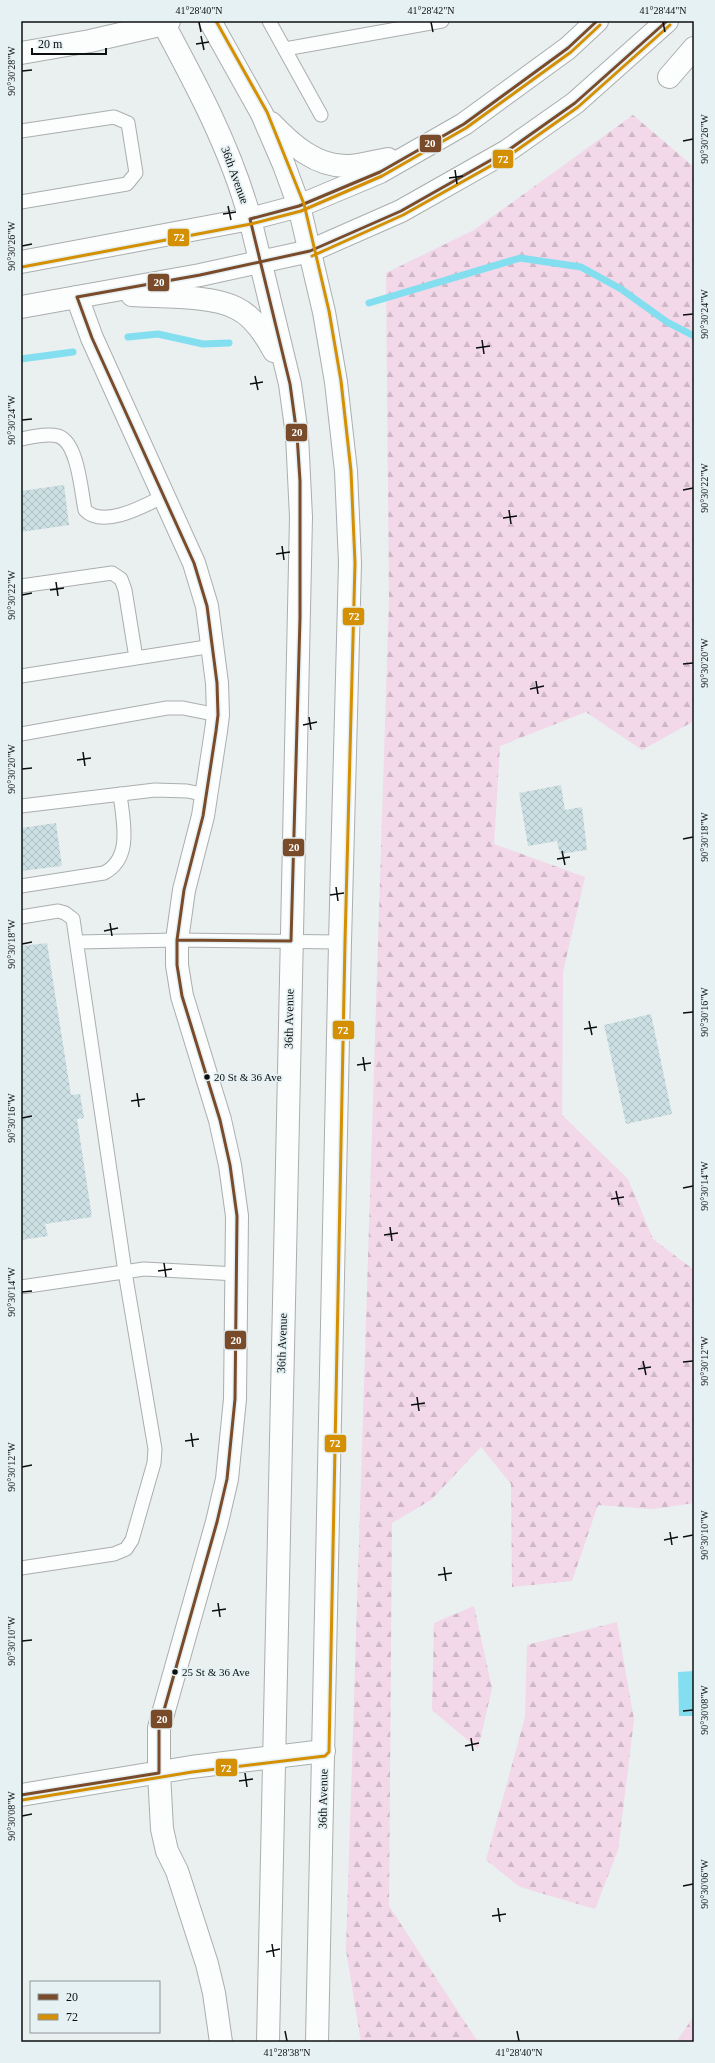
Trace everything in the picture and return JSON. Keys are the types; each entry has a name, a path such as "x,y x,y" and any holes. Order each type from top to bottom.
{"main road":[{"name":"36th Avenue","path":"210,21 262,114 284,165 299,206 324,312 336,382 346,471 350,563 340,942 317,2042"},
{"path":"21,262 250,219 299,206 380,172 464,124 568,48 597,21"},
{"name":"36th Avenue","path":"165,22 223,143 243,195 290,384 297,435 301,518 300,618 291,941 268,2042"},
{"path":"21,53 90,41 165,22"},
{"path":"21,307 260,262 310,251 401,210 508,151 575,103 669,22"},
{"path":"669,77 694,48"},
{"path":"262,114 301,152 326,162 347,166 391,158 464,124"},
{"path":"87,295 213,301 235,307 259,327 270,344 290,384"},
{"path":"87,295 92,338 194,563 207,606 217,683 218,715 207,795 184,890 177,940 177,965 182,996 220,1120 230,1165 237,1216 235,1399 227,1479 217,1522 159,1728 159,1773 162,1829 167,1851 177,1872 207,1964 214,1993 221,2042"},
{"path":"21,1795 191,1767 324,1751"}],"lane":[{"path":"269,21 321,116"},
{"path":"285,49 442,21"},
{"path":"21,131 114,117 128,123 136,173 127,184 21,202"},
{"path":"21,439 42,435 58,436 68,442 74,454 85,510 90,516 100,518 122,514 144,506 164,496"},
{"path":"21,586 112,573 121,579 125,590 136,658"},
{"path":"21,676 213,646"},
{"path":"21,734 167,708 183,708 218,715"},
{"path":"21,806 155,790 187,790 207,795"},
{"path":"21,886 104,872 111,869 121,857 124,838 120,794"},
{"path":"21,917 58,911 65,913 73,919 125,1272 155,1449 154,1463 132,1540 126,1549 114,1554 21,1568"},
{"path":"77,942 177,940 340,942"},
{"path":"21,1287 144,1269 237,1274"}],"green space":[{"path":"633,115 694,167 694,721 642,750 586,712 500,746 494,844 585,877 563,972 562,1115 628,1179 653,1239 694,1270 694,1503 653,1509 598,1505 572,1581 512,1587 511,1484 481,1447 431,1500 392,1523 389,1906 476,2039 489,2042 361,2042 346,1950 389,598 386,273 474,230"},
{"path":"474,1606 492,1688 478,1749 432,1710 434,1623"},
{"path":"617,1622 634,1720 618,1850 595,1909 520,1887 486,1860 525,1717 527,1645"},
{"path":"694,2016 694,2042 676,2042"}],"water":[{"path":"694,1671 694,1716 679,1716 678,1672"}],"building":[{"path":"64,485 69,525 21,532 21,491"},
{"path":"561,785 565,810 582,807 587,850 560,854 557,841 528,846 519,793"},
{"path":"56,823 62,866 21,871 21,828"},
{"path":"47,943 71,1095 80,1094 84,1118 77,1119 92,1217 45,1224 48,1236 21,1240 21,946"},
{"path":"651,1014 672,1114 626,1124 604,1025"}],"waterway":[{"path":"369,303 520,258 581,267 621,289 667,322 694,336"},
{"path":"128,337 158,334 203,344 229,343"},
{"path":"21,359 73,352"}],"transit line":[{"name":"72","path":"22,1800 192,1772 325,1756 329,1752 345,942 355,563 351,471 341,381 329,311 304,204 267,112 216,21"},
{"name":"20","path":"177,940 291,941 300,618 300,481 297,435 290,384 250,219 299,206 380,172 464,124 568,48 597,21"},
{"name":"20","path":"21,1795 159,1773 159,1728 217,1522 227,1479 235,1399 237,1216 230,1165 220,1120 182,996 177,965 177,940 184,890 203,816 218,715 217,683 207,606 194,563 92,338 77,297 200,275 310,251 401,211 507,151 575,103 667,21"},
{"name":"72","path":"22,267 251,224 301,211 382,176 466,128 571,52 600,25"},
{"name":"72","path":"312,256 403,215 510,155 578,107 670,25"}],"place":[{"name":"20 St & 36 Ave","path":"207,1077"},
{"name":"25 St & 36 Ave","path":"175,1672"}]}
